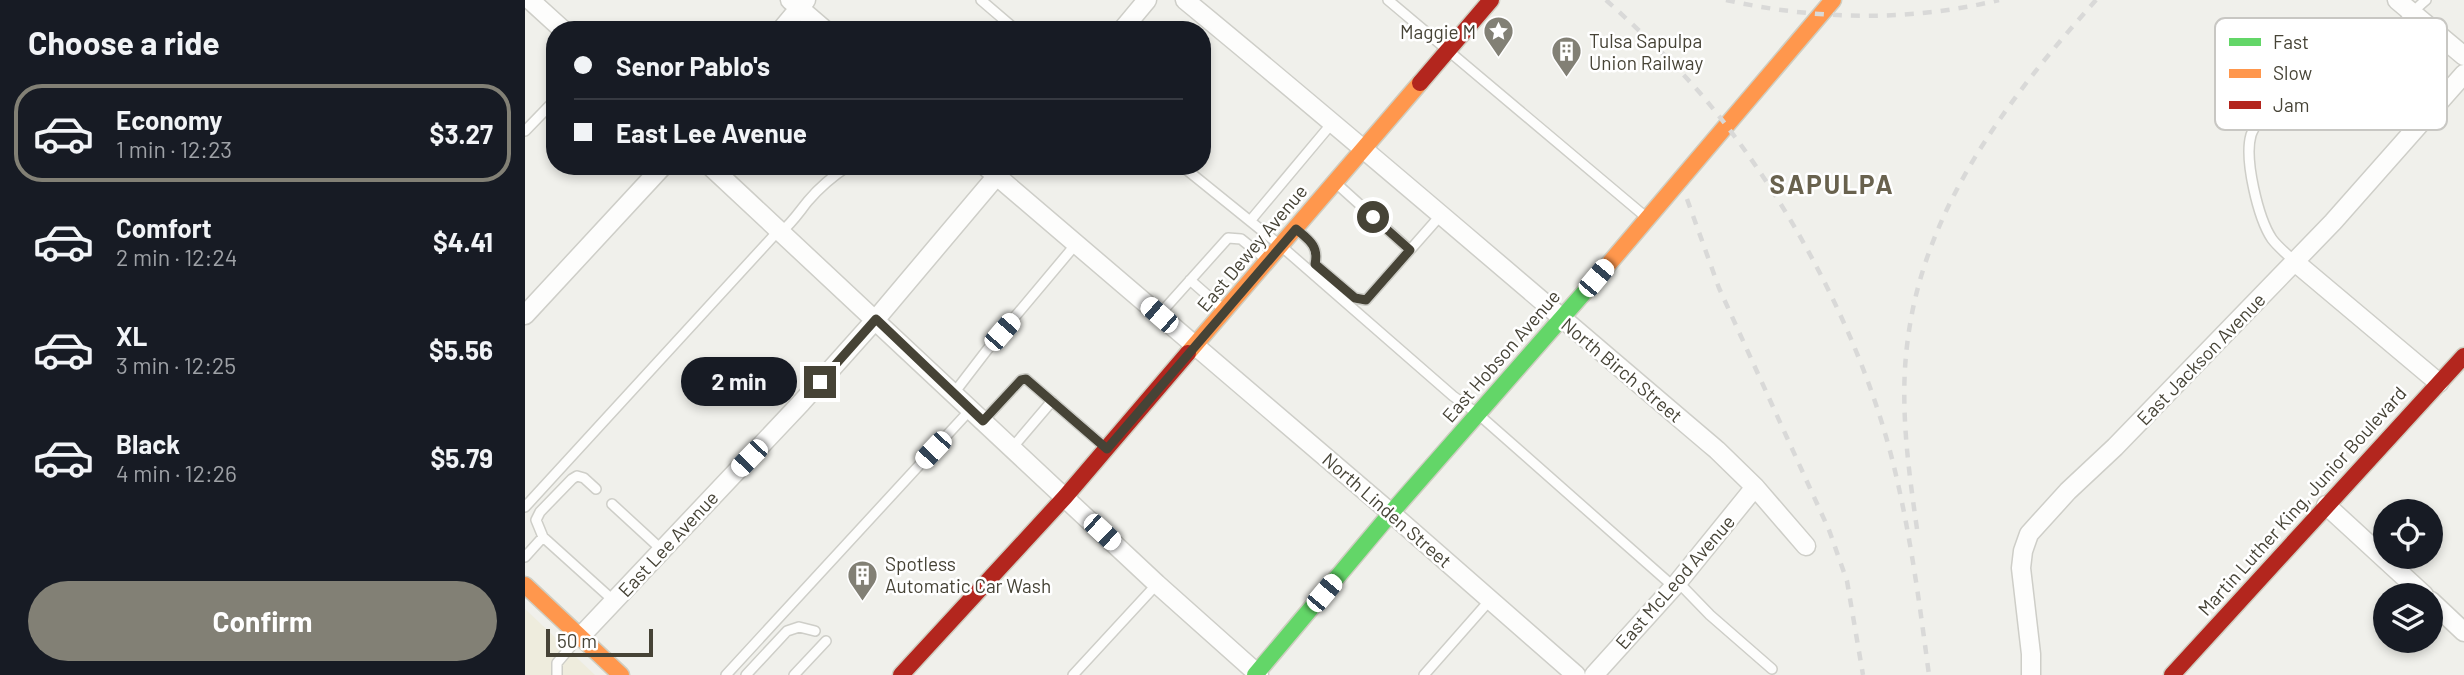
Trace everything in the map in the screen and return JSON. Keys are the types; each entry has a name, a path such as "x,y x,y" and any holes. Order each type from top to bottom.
{"street":[{"path":"530,0 552,21"},
{"path":"1130,21 1147,0"},
{"name":"North Birch Street","path":"1185,0 1210,21"},
{"name":"East Dewey Avenue","path":"901,675 1107,449 1491,0"},
{"name":"East Hobson Avenue","path":"1257,674 1391,513 1562,318 1833,0"},
{"path":"787,21 798,3 816,21"},
{"path":"2404,6 2418,18"},
{"name":"North Birch Street","path":"1211,21 1365,149 1440,216 1717,450 1755,487 1806,546"},
{"path":"2447,42 2464,56"},
{"name":"East Jackson Avenue","path":"2447,93 2464,74"},
{"name":"East Jackson Avenue","path":"2031,675 2021,568 2029,534 2059,500 2115,447 2295,262 2414,130"},
{"path":"525,315 655,175"},
{"path":"720,175 1157,584 1257,674"},
{"name":"East Lee Avenue","path":"580,637 801,403 876,319 991,175"},
{"name":"North Linden Street","path":"1000,175 1076,244 1576,675"},
{"path":"2295,262 2439,383"},
{"name":"Martin Luther King, Junior Boulevard","path":"2172,675 2464,356"},
{"name":"East McLeod Avenue","path":"1594,675 1676,584 1755,487"},
{"path":"2326,505 2411,583"},
{"path":"525,585 621,675"},
{"path":"2443,612 2464,632"}],"lane":[{"path":"981,0 1006,21"},
{"path":"1388,0 1647,218"},
{"path":"2404,6 2426,0"},
{"path":"525,131 546,109"},
{"path":"1250,221 1333,122"},
{"path":"2254,130 2251,135 2251,166 2258,208 2273,239 2295,262"},
{"path":"525,507 780,231 792,223 808,200 835,175"},
{"path":"1193,175 1478,414 1772,669"},
{"path":"1335,183 1410,250"},
{"path":"1296,229 1314,244 1317,257 1315,264 1355,298 1366,300 1440,216"},
{"path":"1159,315 1228,238 1241,239 1269,261"},
{"path":"954,393 1076,244"},
{"path":"1190,280 1226,312"},
{"path":"726,675 977,415 1021,380 1026,379 1107,449"},
{"path":"1012,448 1052,401"},
{"path":"596,489 584,478 572,478 540,512 536,520 543,537 614,601"},
{"path":"612,504 662,550"},
{"path":"525,557 543,537"},
{"path":"1073,675 1157,584"},
{"path":"1424,675 1490,600"},
{"path":"746,675 787,631 799,627 815,631"},
{"path":"557,675 557,663 580,637"},
{"path":"794,675 826,641"}],"shaded area":[{"path":"525,609 595,675 525,675"}],"railway":[{"path":"1606,0 1678,69 1732,133 1792,223 1843,321 1864,371 1895,471 1919,598 1929,675"},
{"path":"1726,0 1794,12 1863,16 1931,12 1999,0"},
{"path":"1917,529 1906,434 1905,362 1917,290 1932,243 1952,198 2003,114 2096,0"},
{"path":"1687,199 1719,288 1829,530 1847,581 1863,675"}],"traffic: fast":[{"path":"1255,675 1391,513 1596,279"}],"traffic: slow":[{"path":"1596,279 1833,0"},
{"path":"1188,353 1420,83"},
{"path":"525,585 621,675"}],"traffic: jam":[{"path":"1420,83 1491,0"},
{"path":"901,675 1065,497 1188,353"},
{"path":"2172,675 2464,356"}],"place":[{"name":"Maggie M","path":"1499,59"},
{"name":"Tulsa Sapulpa Union Railway","path":"1566,79"},
{"name":"Spotless Automatic Car Wash","path":"862,602"}],"district":[{"name":"SAPULPA","path":"1832,185"}],"route":[{"path":"820,382 876,319 983,421 1021,380 1026,379 1107,449 1296,229 1314,244 1317,257 1315,264 1355,298 1366,300 1410,250 1373,217"}]}
